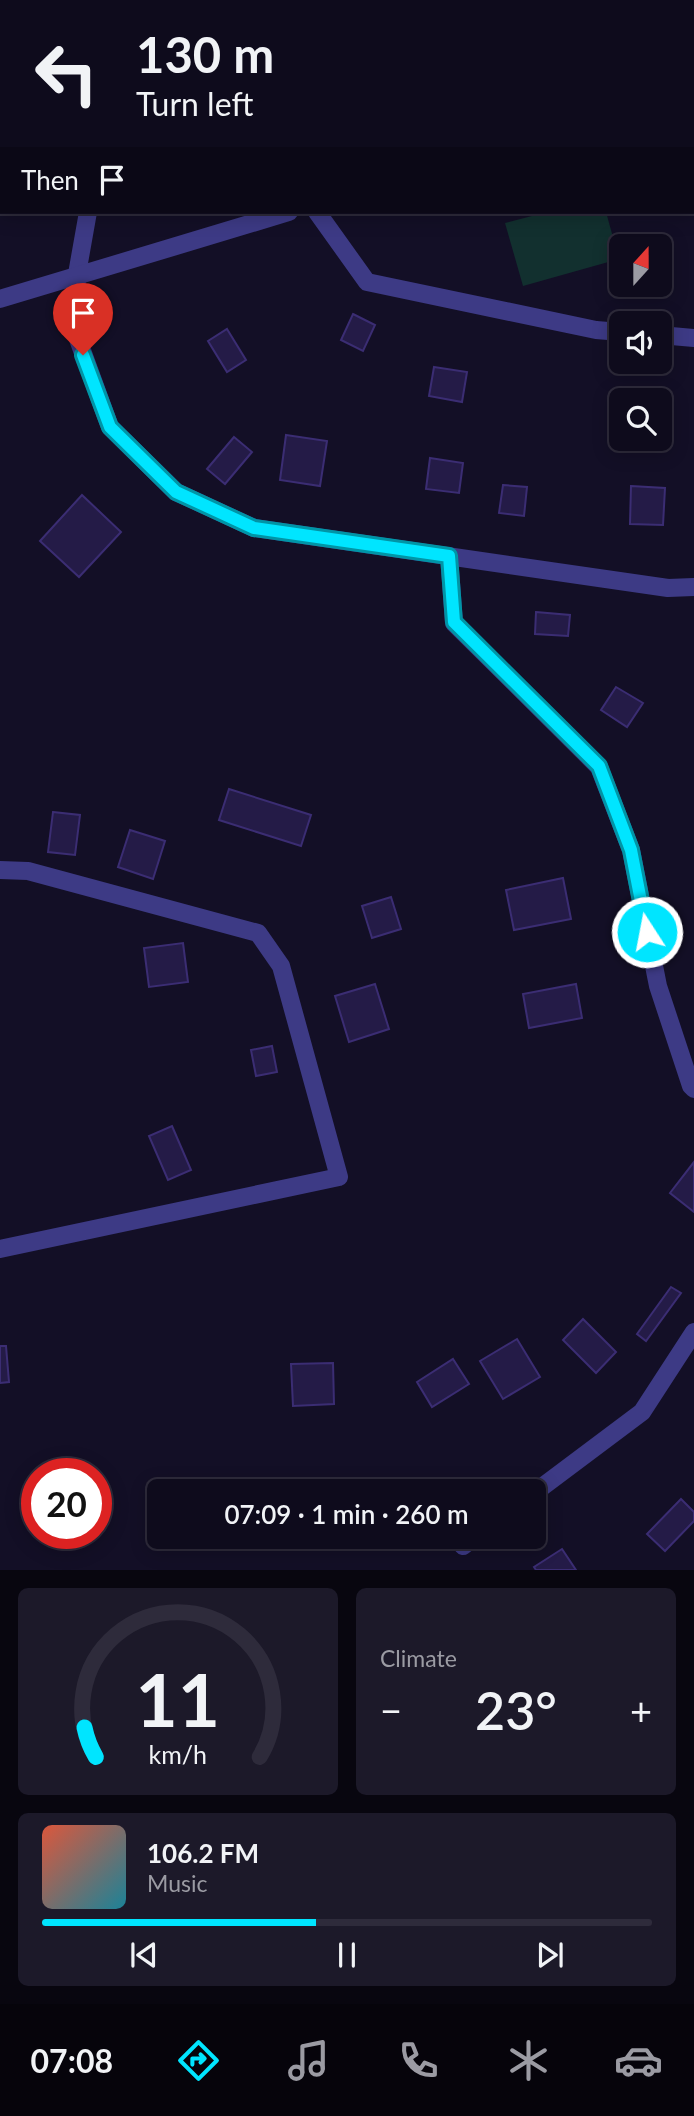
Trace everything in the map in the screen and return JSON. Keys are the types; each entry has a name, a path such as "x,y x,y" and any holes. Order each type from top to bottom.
{"street":[{"path":"88,214 77,274 75,331 110,427 176,492 254,528 668,588 694,587"},
{"path":"0,299 282,214"},
{"path":"318,214 367,282 609,331"},
{"path":"672,336 694,338"},
{"path":"449,556 454,622 599,766 631,850 658,986 694,1089"},
{"path":"0,870 28,871 258,933 281,966 339,1177 0,1249"},
{"path":"546,1484 642,1412 694,1332"}],"green space":[{"path":"539,214 607,214 612,234 609,234 609,262 523,286 505,223"}],"building":[{"path":"353,314 375,325 363,351 341,340"},
{"path":"227,329 246,360 227,372 208,341"},
{"path":"434,367 467,372 462,402 429,396"},
{"path":"286,435 327,441 320,486 280,480"},
{"path":"234,437 252,452 225,484 207,469"},
{"path":"430,458 463,463 459,493 426,489"},
{"path":"503,485 527,487 524,516 499,513"},
{"path":"631,486 665,488 663,525 630,524"},
{"path":"82,495 121,532 79,577 40,541"},
{"path":"536,612 570,615 568,636 535,634"},
{"path":"616,687 643,703 627,727 601,710"},
{"path":"229,789 311,815 301,846 219,820"},
{"path":"53,812 80,815 75,855 48,852"},
{"path":"130,830 165,841 153,879 118,867"},
{"path":"563,878 571,919 514,930 506,890"},
{"path":"391,897 401,929 372,938 362,906"},
{"path":"183,943 188,982 149,987 144,948"},
{"path":"375,984 389,1029 349,1042 335,996"},
{"path":"576,984 582,1018 529,1028 523,994"},
{"path":"272,1046 277,1072 256,1076 251,1050"},
{"path":"172,1126 191,1170 168,1180 149,1136"},
{"path":"694,1162 694,1212 670,1193"},
{"path":"671,1287 681,1293 646,1341 637,1334"},
{"path":"583,1319 616,1352 596,1373 563,1340"},
{"path":"517,1339 540,1377 503,1399 480,1361"},
{"path":"0,1346 6,1346 9,1382 0,1383"},
{"path":"453,1359 469,1384 432,1407 417,1382"},
{"path":"333,1363 334,1404 293,1406 291,1364"},
{"path":"681,1499 694,1512 694,1521 665,1551 647,1534"},
{"path":"562,1549 576,1570 536,1570 534,1567"}],"route":[{"path":"83,355 110,427 176,492 254,528 449,556 454,622 599,766 631,850 647,932"}]}
